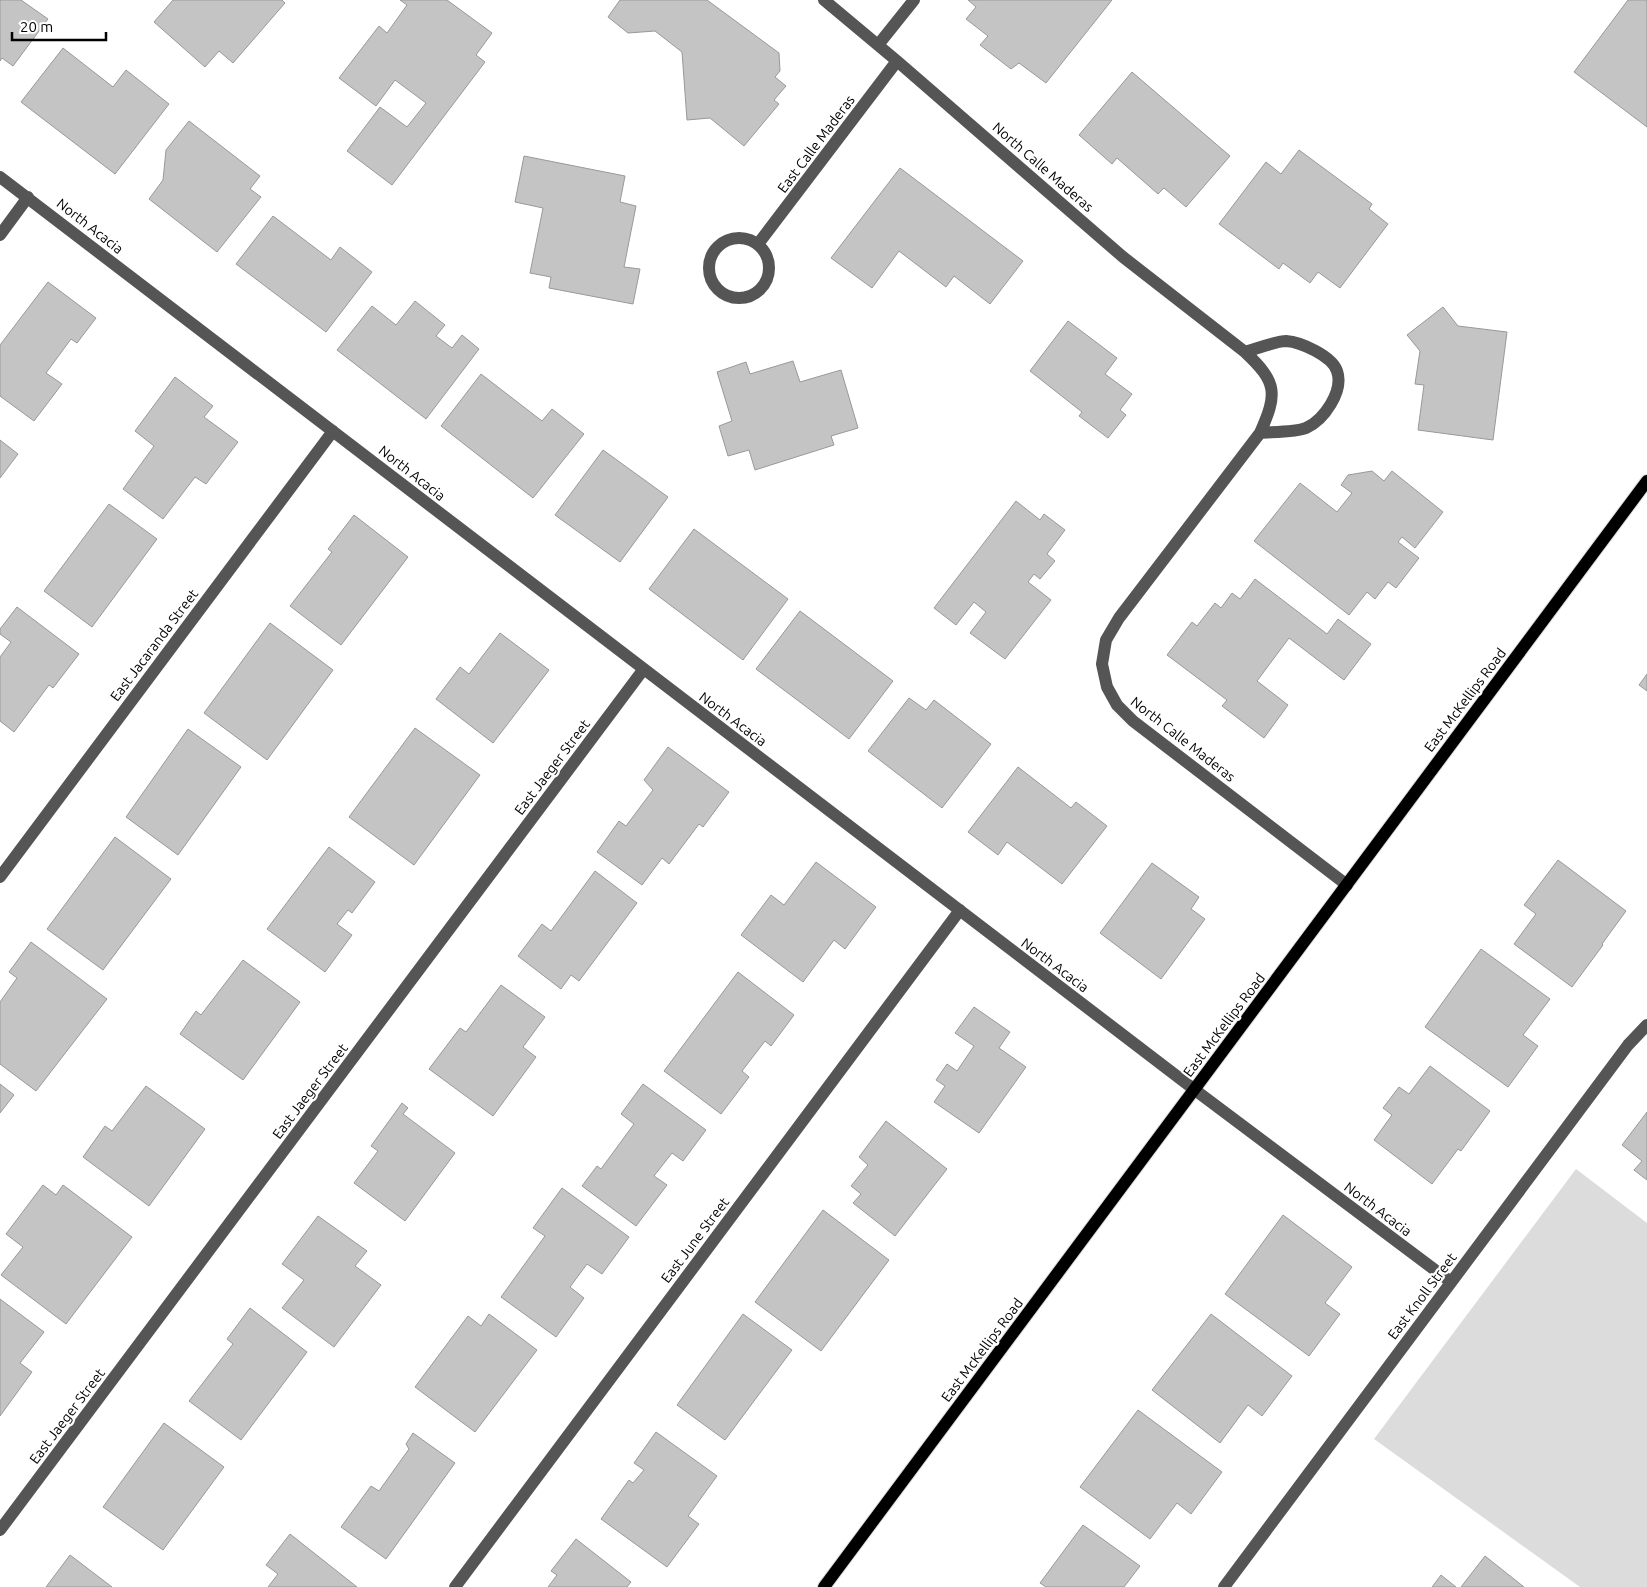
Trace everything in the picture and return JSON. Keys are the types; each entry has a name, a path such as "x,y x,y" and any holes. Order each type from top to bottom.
{"main road":[{"name":"East McKellips Road","path":"824,1587 1647,481"}],"street":[{"name":"North Calle Maderas","path":"824,0 1124,257 1246,352 1262,368 1273,388 1270,410 1260,433 1119,618 1106,640 1102,664 1106,687 1117,705 1133,721 1347,885"},
{"path":"878,45 914,0"},
{"name":"East Calle Maderas","path":"758,244 897,61"},
{"name":"North Acacia","path":"0,176 643,670 1450,1282"},
{"path":"0,235 28,197"},
{"path":"740,238 758,244 765,252 769,262 769,273 766,283 751,296 730,297 721,292 714,285 710,277 709,267 711,258 716,250 731,239 740,238"},
{"path":"1246,352 1285,341 1307,346 1327,358 1337,371 1338,386 1333,402 1319,419 1305,428 1260,433"},
{"name":"East Jacaranda Street","path":"0,877 333,431"},
{"name":"East Jaeger Street","path":"0,1530 643,670"},
{"name":"East June Street","path":"455,1587 960,910"},
{"name":"East Knoll Street","path":"1224,1587 1628,1045 1647,1026"}],"shaded area":[{"path":"1576,1169 1647,1223 1647,1587 1580,1587 1374,1439"}],"building":[{"path":"0,0 21,0 48,19 13,66 2,58 0,61"},
{"path":"173,0 282,0 285,3 233,63 219,51 205,67 154,22"},
{"path":"400,0 447,0 492,33 476,55 485,62 392,185 347,151 380,107 407,127 426,103 395,80 376,106 339,78 379,26 387,33 407,5"},
{"path":"620,0 707,0 779,53 780,71 775,77 786,86 774,100 779,104 744,146 710,118 687,120 682,52 655,31 628,33 608,17"},
{"path":"968,0 1112,0 1046,83 1019,63 1011,69 980,45 988,36 966,19 976,7"},
{"path":"1628,0 1647,0 1647,127 1574,72"},
{"path":"63,48 113,87 126,70 169,104 115,174 21,102"},
{"path":"1132,72 1230,156 1186,207 1164,188 1158,194 1117,158 1112,164 1079,135"},
{"path":"189,121 260,176 250,189 261,197 217,252 149,199 163,180 166,150"},
{"path":"1299,150 1372,204 1369,209 1388,224 1340,288 1318,272 1310,283 1283,263 1279,269 1219,224 1266,162 1281,174"},
{"path":"524,156 625,176 620,202 636,206 624,267 640,269 633,304 549,288 551,277 530,273 543,208 515,202"},
{"path":"900,168 1023,261 990,304 954,276 946,287 899,251 872,288 831,258"},
{"path":"273,216 331,260 340,247 372,272 326,332 236,264"},
{"path":"48,282 96,318 77,343 71,339 46,373 62,384 34,421 0,396 0,345"},
{"path":"415,301 445,325 436,336 452,348 462,335 479,349 426,419 337,350 372,306 396,325"},
{"path":"1443,307 1458,326 1507,332 1493,440 1418,430 1424,385 1415,384 1420,351 1407,335"},
{"path":"1068,321 1117,358 1105,374 1132,394 1120,410 1126,415 1108,438 1079,416 1082,412 1030,371"},
{"path":"793,361 800,382 841,370 858,428 831,436 834,445 755,470 749,450 728,456 719,426 732,421 717,372 746,362 750,374"},
{"path":"481,374 542,421 552,409 584,434 533,498 441,426"},
{"path":"175,377 213,406 204,417 238,442 206,484 195,477 163,519 123,489 154,446 135,431"},
{"path":"0,440 18,454 0,478"},
{"path":"603,450 668,497 620,562 555,515"},
{"path":"1372,471 1384,481 1392,471 1443,512 1415,548 1402,537 1398,542 1419,558 1396,588 1388,582 1375,599 1367,592 1349,615 1254,541 1300,483 1337,512 1352,493 1341,485 1348,475"},
{"path":"1016,501 1040,520 1044,514 1065,530 1047,554 1055,561 1040,579 1034,574 1028,582 1051,600 1005,659 970,633 986,612 974,602 956,625 934,608"},
{"path":"109,504 157,539 92,627 44,591"},
{"path":"354,515 408,557 341,645 290,606 332,552 328,549"},
{"path":"694,529 788,599 743,660 649,589"},
{"path":"1255,579 1327,634 1338,619 1371,644 1344,680 1289,638 1257,681 1288,705 1264,738 1222,706 1227,700 1167,655 1192,622 1197,626 1215,603 1221,608 1232,593 1240,599"},
{"path":"17,607 79,654 53,688 49,685 14,732 0,721 0,657 11,642 0,634 0,629"},
{"path":"800,611 893,681 849,739 756,669"},
{"path":"270,623 333,670 267,760 204,713"},
{"path":"500,633 549,670 493,743 436,699 460,667 469,674"},
{"path":"1647,674 1647,691 1639,685"},
{"path":"909,698 926,710 934,700 991,744 942,808 868,751"},
{"path":"415,728 480,775 414,865 349,817"},
{"path":"188,729 241,767 178,855 126,817"},
{"path":"668,747 729,792 703,827 699,824 669,864 662,858 642,885 597,852 619,821 626,826 653,790 644,780"},
{"path":"1018,767 1071,808 1076,802 1107,826 1062,884 1007,842 998,855 968,832"},
{"path":"115,837 171,879 103,970 47,929"},
{"path":"329,847 375,882 352,913 348,910 337,924 352,935 325,972 267,929"},
{"path":"1558,860 1626,911 1572,987 1514,944 1536,914 1524,905"},
{"path":"816,862 876,907 845,949 834,940 803,982 741,935 771,895 784,905"},
{"path":"1152,863 1199,897 1191,909 1205,919 1161,979 1100,933"},
{"path":"595,871 637,903 579,981 571,975 561,989 518,956 542,924 551,931"},
{"path":"31,942 107,999 36,1091 0,1064 0,1002 17,978 9,972"},
{"path":"1481,949 1550,999 1523,1035 1538,1046 1508,1087 1425,1027"},
{"path":"243,960 300,1002 243,1080 180,1034 196,1011 201,1015"},
{"path":"738,972 794,1015 771,1046 765,1041 742,1071 749,1077 721,1114 664,1071"},
{"path":"501,985 545,1017 523,1047 536,1057 493,1116 429,1069 460,1028 466,1032"},
{"path":"974,1007 1010,1032 999,1048 1026,1067 979,1133 934,1102 945,1086 936,1080 947,1064 957,1071 974,1046 955,1033"},
{"path":"1430,1066 1490,1111 1461,1151 1458,1149 1432,1184 1374,1140 1392,1115 1383,1108 1399,1087 1409,1094"},
{"path":"0,1084 14,1095 0,1113"},
{"path":"643,1084 706,1130 683,1161 672,1153 654,1176 667,1185 636,1226 582,1186 597,1166 601,1169 634,1124 621,1114"},
{"path":"146,1086 205,1129 149,1206 83,1157 105,1126 112,1131"},
{"path":"402,1103 408,1108 403,1114 455,1153 405,1221 354,1183 378,1151 371,1146"},
{"path":"1647,1112 1647,1180 1634,1170 1642,1161 1622,1145"},
{"path":"886,1121 947,1169 895,1236 853,1203 861,1194 851,1186 868,1165 859,1157"},
{"path":"43,1185 56,1195 63,1185 132,1237 66,1324 1,1275 23,1247 6,1234"},
{"path":"562,1188 629,1237 602,1274 587,1264 570,1287 584,1298 556,1337 501,1297 545,1236 533,1228"},
{"path":"823,1210 889,1260 821,1351 755,1302"},
{"path":"1283,1215 1352,1267 1325,1303 1340,1314 1309,1356 1225,1294"},
{"path":"318,1216 367,1251 355,1266 381,1285 334,1347 282,1308 304,1280 282,1264"},
{"path":"0,1299 44,1332 20,1363 32,1372 0,1416"},
{"path":"250,1308 307,1352 241,1440 189,1401 233,1344 227,1339"},
{"path":"489,1314 537,1350 475,1432 415,1387 468,1316 481,1326"},
{"path":"743,1314 792,1350 725,1440 677,1405"},
{"path":"1211,1314 1292,1376 1262,1416 1248,1405 1220,1443 1152,1390"},
{"path":"1138,1410 1222,1472 1191,1514 1177,1503 1150,1539 1080,1487"},
{"path":"164,1423 224,1467 163,1550 103,1507"},
{"path":"656,1432 717,1476 688,1516 699,1524 667,1567 601,1519 629,1480 633,1483 644,1470 634,1463"},
{"path":"413,1433 455,1463 386,1559 341,1527 371,1486 379,1491 409,1449 406,1444"},
{"path":"1083,1525 1140,1566 1124,1587 1046,1587 1040,1583"},
{"path":"290,1534 357,1587 268,1587 278,1574 266,1565"},
{"path":"576,1539 631,1582 627,1587 548,1587 557,1575 551,1571"},
{"path":"70,1555 112,1587 46,1587"},
{"path":"1485,1556 1524,1587 1461,1587"},
{"path":"1441,1575 1456,1587 1432,1587"}]}
